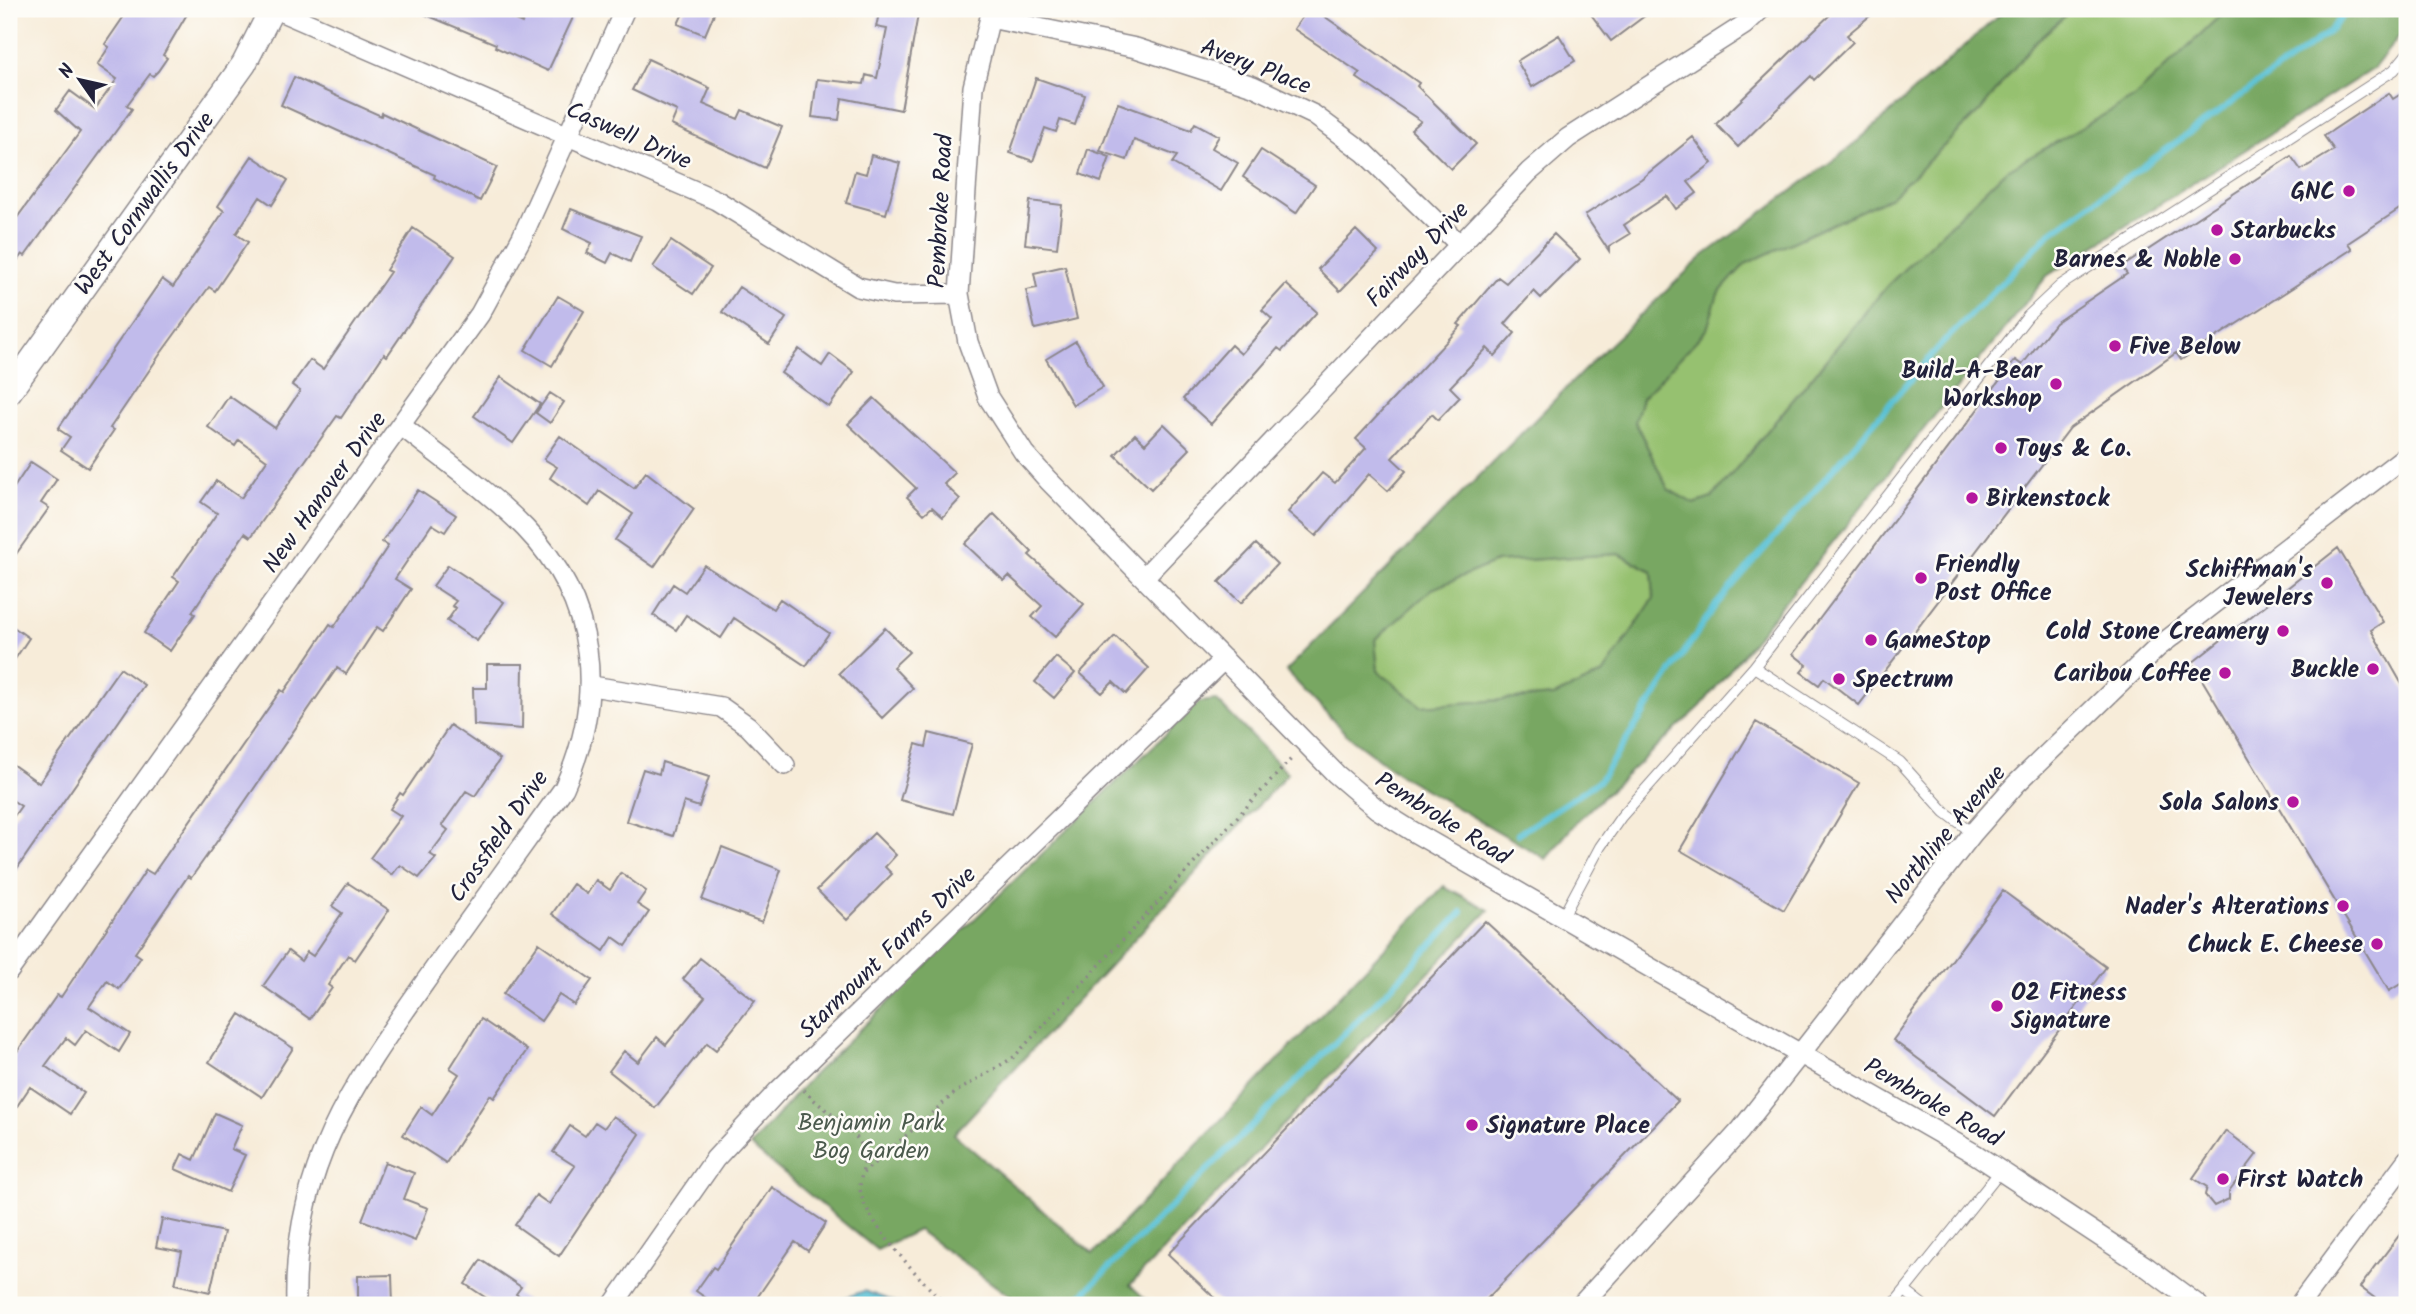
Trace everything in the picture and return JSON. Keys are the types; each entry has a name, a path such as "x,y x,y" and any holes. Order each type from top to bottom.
{"street":[{"name":"Caswell Drive","path":"273,9 716,200 858,287 894,295 958,294"},
{"name":"West Cornwallis Drive","path":"9,392 244,64 273,9"},
{"name":"New Hanover Drive","path":"9,971 480,314 522,237 625,9"},
{"name":"Fairway Drive","path":"1145,576 1529,172 1568,138 1744,25 1761,9"},
{"name":"Avery Place","path":"991,13 1136,48 1253,86 1314,115 1365,153 1460,244"},
{"name":"Pembroke Road","path":"991,13 973,87 958,294 968,342 988,397 1003,422 1048,480 1353,791 1377,809 2001,1170 2198,1305"},
{"name":"Crossfield Drive","path":"296,1305 295,1282 306,1197 330,1129 370,1060 564,788 578,758 592,686 587,648 573,600 552,560 524,527 402,426"},
{"name":"Northline Avenue","path":"1581,1305 1728,1146 1973,833 2016,785 2150,654 2407,455"},
{"name":"Starmount Farms Drive","path":"613,1305 715,1159 792,1078 1224,659"},
{"path":"592,686 721,707 748,726 785,765"},
{"path":"2299,1305 2407,1160"}],"lane":[{"path":"1562,918 1600,847 1622,817 1754,667 2028,316 2061,285 2394,70 2407,54"},
{"path":"1754,667 1900,762 1945,812 1973,833"},
{"path":"1893,1305 2001,1170"},
{"path":"1905,1291 1923,1305"}],"path":[{"path":"863,1173 956,1092 1014,1057 1306,743"},
{"path":"792,1078 816,1104 859,1141 866,1158 860,1190 875,1220 909,1268 946,1305"}],"green space":[{"path":"2006,9 2073,9 2033,44 1980,111 1891,197 1745,264 1718,294 1707,329 1642,398 1635,422 1668,489 1694,504 1712,498 1887,286 2004,172 2135,97 2227,9 2407,9 2407,26 2374,68 2047,276 1701,706 1577,821 1546,859 1400,775 1347,735 1286,671 1602,352 1702,257 1851,147","holes":["1619,554 1652,571 1654,598 1603,674 1554,696 1421,706 1378,671 1375,640 1432,589 1496,562"]},
{"path":"2073,9 2227,9 2135,97 2004,172 1887,286 1712,498 1694,504 1668,489 1635,422 1642,398 1707,329 1717,294 1745,264 1891,197 1980,111 2033,44"},
{"path":"1619,554 1652,571 1654,598 1603,674 1554,696 1421,706 1378,671 1375,640 1432,589 1496,562"},
{"name":"Benjamin Park Bog Garden","path":"1216,700 1288,773 954,1134 1093,1254 1444,886 1489,910 1130,1285 1152,1305 1022,1305 918,1230 877,1250 750,1146 809,1079 1199,702"}],"water":[{"path":"864,1291 903,1305 836,1305 841,1299"}],"building":[{"path":"129,9 190,9 163,55 167,58 153,76 150,74 127,105 132,109 25,256 22,254 9,272 9,214 16,219 80,132 56,110 70,91 95,109 117,79 97,65 109,47 105,44"},
{"path":"412,9 489,9 522,23 527,11 540,16 544,9 577,9 548,71 495,47 496,44"},
{"path":"685,9 716,9 705,35 678,24"},
{"path":"880,9 919,9 901,110 842,98 839,120 812,117 817,79 864,84 866,75 877,78 887,29 876,27"},
{"path":"1308,9 1314,9 1419,83 1417,86 1476,144 1451,169 1411,130 1421,121 1357,78 1360,73 1294,29"},
{"path":"1587,9 1654,9 1611,41"},
{"path":"1836,9 1878,9 1847,35 1853,42 1814,80 1811,76 1738,147 1716,124"},
{"path":"1559,35 1575,61 1532,87 1517,61"},
{"path":"648,59 710,88 703,104 738,119 742,110 782,127 765,168 671,125 677,111 632,90"},
{"path":"294,77 381,116 382,113 497,167 480,201 434,178 435,175 281,105"},
{"path":"1036,78 1085,95 1075,125 1060,120 1056,132 1045,128 1033,161 1010,153"},
{"path":"2407,90 2407,204 2348,243 2352,249 2181,360 2176,353 2070,428 1859,705 1824,678 1819,685 1801,672 1807,665 1793,654 2015,360 2022,365 2055,323 2127,274 2122,267 2291,156 2301,170 2334,150 2324,136 2389,93 2393,99"},
{"path":"1118,103 1191,130 1195,123 1219,136 1212,148 1238,163 1221,191 1172,163 1177,156 1134,140 1127,160 1100,151"},
{"path":"1693,137 1712,163 1688,182 1697,193 1676,209 1667,196 1624,225 1630,234 1609,247 1609,251 1585,215 1641,179"},
{"path":"1088,149 1110,157 1101,182 1080,174"},
{"path":"1261,150 1315,185 1296,213 1243,177"},
{"path":"871,155 900,163 886,214 846,203 855,171 866,174"},
{"path":"252,156 288,180 272,205 260,197 236,234 248,242 215,291 209,287 161,353 110,428 114,430 88,468 61,450 70,437 58,429 162,279 173,287 224,211 218,206"},
{"path":"1030,201 1062,205 1057,248 1025,244"},
{"path":"571,209 641,236 630,262 612,253 607,263 587,253 592,243 563,229"},
{"path":"413,228 455,256 387,356 384,354 341,418 337,416 251,537 245,533 192,612 195,614 170,651 144,633 179,581 173,577 217,513 201,502 216,481 241,498 267,460 239,440 235,446 208,427 229,396 275,428 300,391 292,385 310,360 323,369 390,272 386,270"},
{"path":"1356,230 1378,252 1340,291 1318,269"},
{"path":"1554,234 1580,259 1541,298 1534,291 1505,324 1515,333 1495,356 1487,348 1450,387 1460,397 1438,420 1432,414 1392,458 1406,471 1388,491 1369,474 1316,536 1288,512 1322,473 1335,483 1366,448 1356,439 1461,326 1458,324 1498,277 1506,283"},
{"path":"671,241 711,268 693,294 653,267"},
{"path":"1065,266 1077,319 1035,329 1026,290 1037,288 1034,273"},
{"path":"1286,284 1317,312 1282,351 1278,348 1211,424 1183,399 1231,345 1241,354 1272,319 1262,310"},
{"path":"739,287 786,318 769,344 722,312"},
{"path":"558,296 584,311 552,366 525,350"},
{"path":"1076,341 1103,387 1073,405 1046,359"},
{"path":"799,349 822,366 830,354 854,372 829,407 781,373"},
{"path":"501,377 540,404 513,443 474,416"},
{"path":"550,393 564,402 550,423 536,413"},
{"path":"874,398 955,473 944,484 960,499 943,517 932,507 924,514 907,497 916,488 848,424"},
{"path":"1164,424 1190,449 1151,489 1115,455 1135,434 1145,444"},
{"path":"560,436 634,488 646,472 694,509 654,567 615,540 633,514 599,491 589,506 550,478 557,467 544,459"},
{"path":"31,462 57,479 41,503 49,508 9,564 9,495"},
{"path":"418,490 456,515 445,532 432,524 395,579 411,589 383,631 377,627 346,674 337,668 235,816 191,878 188,876 135,953 141,957 119,989 107,981 89,1007 130,1034 119,1052 86,1030 75,1045 66,1038 45,1066 84,1093 70,1114 30,1087 9,1118 9,1063 57,995 61,997 146,870 153,874 281,690 284,692 330,624 334,627 388,546 382,542"},
{"path":"994,514 1032,552 1029,555 1084,604 1055,637 1032,617 1042,606 1009,576 1004,581 965,544"},
{"path":"1256,544 1277,564 1241,603 1219,582"},
{"path":"2338,548 2383,622 2371,630 2407,693 2407,980 2389,991 2192,663"},
{"path":"448,565 504,602 477,641 447,621 456,608 452,606 456,601 433,586"},
{"path":"704,565 773,609 780,599 829,633 806,666 734,618 721,638 686,615 676,630 653,615 673,584 685,592"},
{"path":"9,624 29,638 9,668"},
{"path":"885,628 909,652 893,667 913,688 882,718 839,673"},
{"path":"1115,636 1149,668 1126,694 1113,682 1102,693 1080,673"},
{"path":"1056,657 1075,673 1054,698 1035,682"},
{"path":"487,664 523,664 522,729 474,725 473,688 487,688"},
{"path":"120,668 144,685 9,880 9,823 21,806 9,798 9,762 39,783"},
{"path":"1756,722 1859,783 1784,910 1680,850"},
{"path":"450,725 500,759 475,796 466,791 442,825 448,830 430,854 436,858 419,878 400,865 392,875 370,858 401,816 390,809 400,793 403,795"},
{"path":"929,733 972,744 953,814 900,800 916,744 926,747"},
{"path":"662,762 709,777 699,807 684,802 673,836 626,821 643,769 659,774"},
{"path":"874,833 896,855 885,867 892,874 847,920 817,890"},
{"path":"722,847 781,870 762,922 702,900"},
{"path":"621,873 646,891 637,904 649,912 626,946 613,937 604,951 552,914 573,884 587,894 596,880 610,890"},
{"path":"348,883 389,910 355,960 348,955 328,985 332,988 310,1019 263,986 288,951 301,961 307,952 313,956 342,913 332,906"},
{"path":"2003,891 2106,967 1995,1116 1893,1040"},
{"name":"Signature Place","path":"1485,921 1678,1101 1481,1305 1222,1305 1168,1254"},
{"path":"539,943 592,980 574,1005 559,995 541,1021 503,994"},
{"path":"700,958 755,1001 716,1050 707,1043 655,1108 609,1071 624,1051 638,1062 657,1037 666,1045 705,997 683,979"},
{"path":"240,1014 293,1048 262,1097 209,1062"},
{"path":"481,1019 527,1050 494,1098 490,1095 446,1163 403,1135 421,1107 432,1115 459,1074 450,1068"},
{"path":"215,1113 242,1125 231,1149 245,1155 228,1192 175,1169 182,1154 194,1160"},
{"path":"613,1116 640,1134 559,1256 515,1225 536,1195 549,1204 575,1166 553,1152 570,1126 585,1136 595,1122 604,1128"},
{"path":"2226,1131 2257,1154 2229,1191 2229,1199 2214,1206 2205,1195 2207,1187 2193,1178"},
{"path":"385,1162 414,1173 404,1199 428,1208 415,1241 362,1220"},
{"path":"772,1187 826,1223 808,1251 795,1242 752,1305 716,1305 696,1291 713,1267 716,1269"},
{"path":"162,1219 224,1232 210,1292 175,1284 182,1252 156,1247"},
{"path":"2407,1225 2407,1305 2384,1305 2360,1287"},
{"path":"481,1260 521,1287 516,1294 532,1305 497,1305 465,1284"},
{"path":"392,1275 393,1305 358,1305 358,1276"}],"waterway":[{"path":"1518,834 1599,781 1715,606 1938,348 2049,234 2328,33 2349,9"},
{"path":"1072,1305 1400,978 1462,912"}],"place":[{"name":"GNC","path":"2349,191"},
{"name":"Starbucks","path":"2217,230"},
{"name":"Barnes & Noble","path":"2235,259"},
{"name":"Five Below","path":"2115,346"},
{"name":"Build-A-Bear Workshop","path":"2056,384"},
{"name":"Toys & Co.","path":"2001,448"},
{"name":"Birkenstock","path":"1972,498"},
{"name":"Friendly Post Office","path":"1921,578"},
{"name":"Schiffman's Jewelers","path":"2327,583"},
{"name":"Cold Stone Creamery","path":"2283,631"},
{"name":"GameStop","path":"1871,640"},
{"name":"Buckle","path":"2373,669"},
{"name":"Caribou Coffee","path":"2225,673"},
{"name":"Spectrum","path":"1839,679"},
{"name":"Sola Salons","path":"2293,802"},
{"name":"Nader's Alterations","path":"2343,906"},
{"name":"Chuck E. Cheese","path":"2377,944"},
{"name":"O2 Fitness Signature","path":"1997,1006"},
{"name":"Signature Place","path":"1472,1125"},
{"name":"First Watch","path":"2223,1179"}]}
